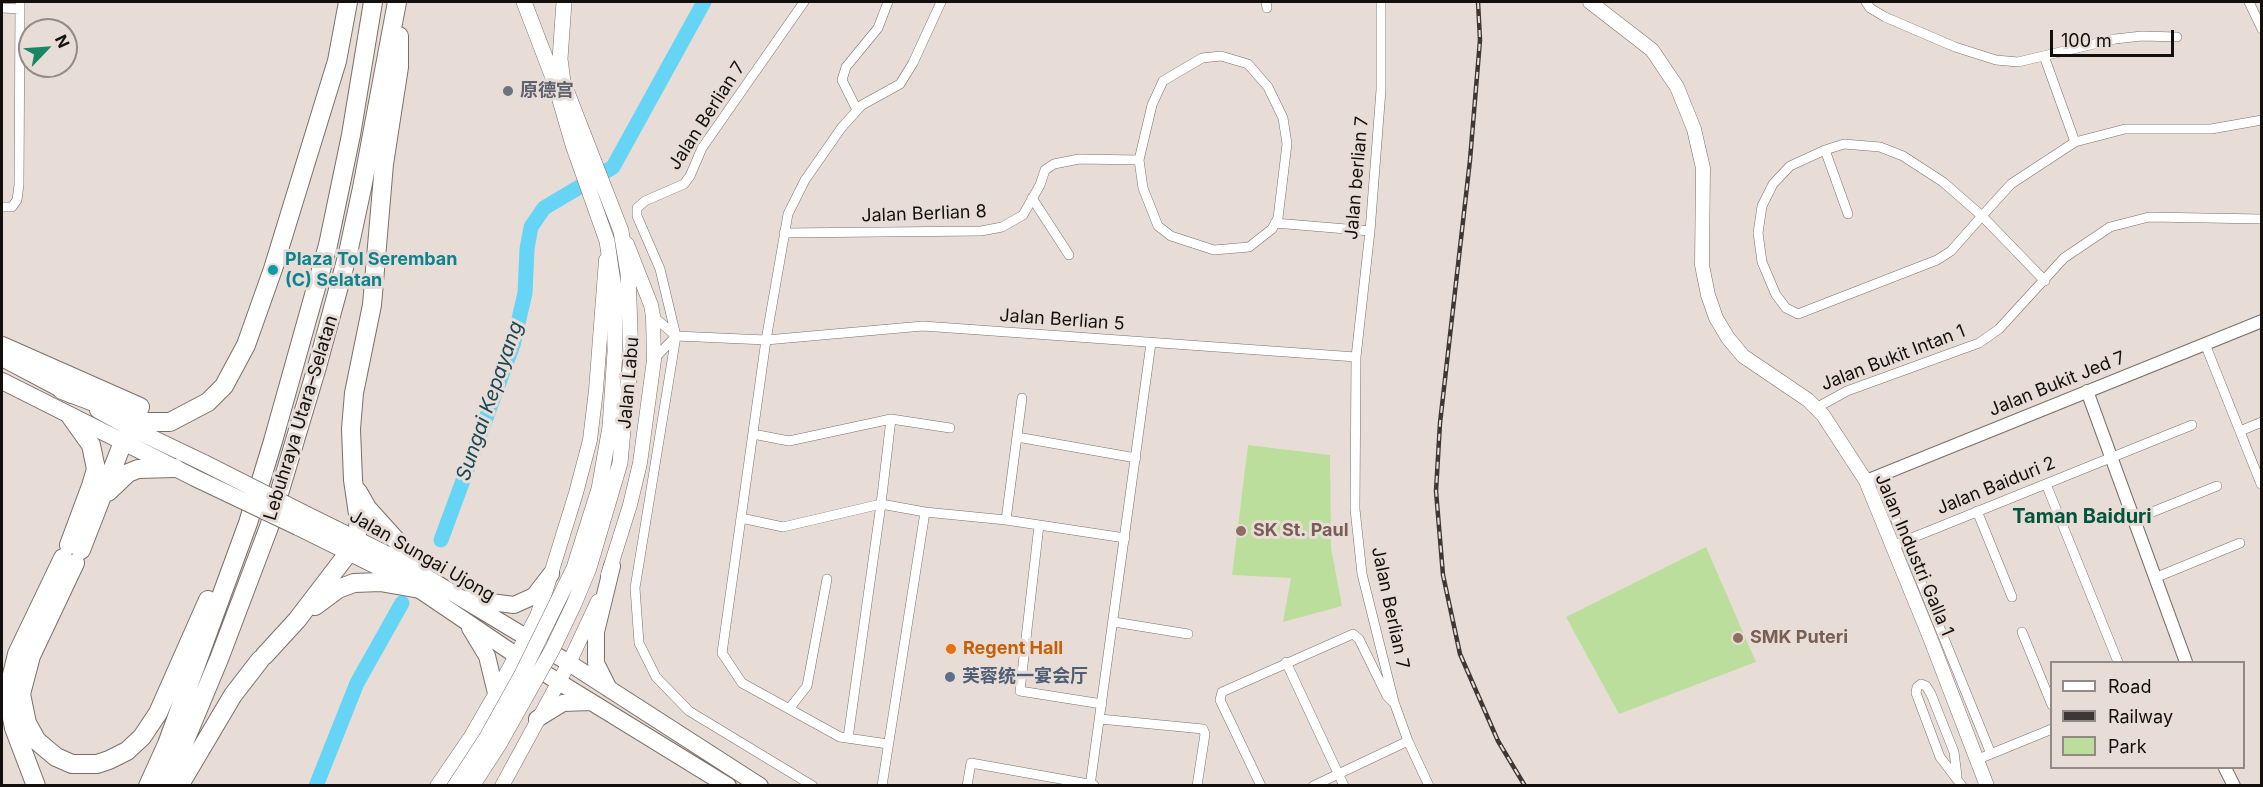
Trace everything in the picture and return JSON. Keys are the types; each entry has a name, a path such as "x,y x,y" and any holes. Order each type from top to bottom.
{"highway":[{"path":"62,390 147,422 170,422 208,402 224,386 246,345 266,290 337,61 348,2"},
{"name":"Lebuhraya Utara–Selatan","path":"148,786 167,744 248,523 328,245 351,135 373,2"},
{"path":"180,786 233,694 297,620 353,546 359,521 353,480 351,429 354,393 372,305 384,164 399,67 398,2"},
{"name":"Lebuhraya Utara–Selatan","path":"166,786 257,559 317,367 360,199 398,2"},
{"path":"2,346 151,412 188,414"},
{"name":"Jalan Sungai Ujong","path":"2,357 129,427 204,463 300,520"},
{"name":"Jalan Sungai Ujong","path":"2,381 195,478 300,520 415,578 568,663 760,786"},
{"path":"71,417 91,445 96,469 72,554 31,656 21,694 27,723 37,741 56,757 72,764 97,764 119,756 142,736 158,713 216,582 248,523"},
{"path":"36,786 14,728 9,703 9,687 17,654 101,499 123,442"},
{"path":"101,499 128,473 152,468 176,468"},
{"path":"297,620 346,585 415,578 404,549 367,508 353,480"},
{"path":"610,691 596,663 596,652 599,615 612,566"},
{"path":"450,598 514,605 534,596 551,574"},
{"name":"Jalan Sungai Ujong","path":"450,598 463,619 516,655 728,786"},
{"path":"463,619 487,656 496,693"},
{"path":"537,719 563,702 592,702"}],"main road":[{"name":"Jalan Labu","path":"502,786 568,663 612,566 640,463 654,360 653,316 648,295 618,224 580,145 524,2"},
{"name":"Jalan Labu","path":"437,786 470,738 537,616 576,493 590,440 597,380 607,241 561,71 564,2"},
{"name":"Jalan Industri Galla 1","path":"1590,2 1652,50 1666,68 1687,107 1699,145 1703,168 1702,265 1708,295 1716,318 1728,338 1743,356 1791,387 1816,408 1872,478 1987,786"},
{"path":"455,786 487,737 521,676 574,568 617,429 632,359 628,273 618,224"},
{"path":"472,786 509,727 552,650 574,604 589,568 620,463 617,429 614,289 607,241"},
{"path":"545,593 548,614 550,619 556,622 562,624 576,622 592,614"},
{"path":"496,693 511,681 521,679 527,682 536,698 537,719"}],"street":[{"name":"Jalan Berlian 7","path":"676,336 660,269 637,216 638,208 645,201 684,184 690,177 702,148 804,2"},
{"path":"858,111 842,80 846,67 878,28 888,2"},
{"path":"888,744 840,737 742,682 722,653 766,340 788,214 805,180 842,127 862,105 900,84 913,63 941,2"},
{"name":"Jalan berlian 7","path":"1356,357 1370,231 1381,90 1381,2"},
{"path":"1866,2 1870,8 1885,17 1996,60 2018,62 2115,39 2142,36 2177,37"},
{"path":"2249,2 2262,29"},
{"path":"2,8 20,5 19,185 17,200 12,207 2,207"},
{"path":"1221,56 1248,64 1268,87 1283,118 1287,144 1278,218 1272,229 1249,247 1214,250 1171,236 1158,226 1152,212 1143,188 1139,160 1152,105 1163,81 1202,58 1221,56"},
{"path":"2044,56 2074,142"},
{"path":"2045,281 1982,216 1943,182 1903,156 1880,147 1844,144 1790,166 1773,184 1762,206 1758,233 1762,262 1776,295 1786,308 1798,314 1937,260 1951,251 1982,216 2011,184 2074,142 2125,129 2211,129 2262,120"},
{"path":"1826,150 1848,214"},
{"name":"Jalan Berlian 8","path":"784,233 981,231 1002,227 1023,214 1045,170 1054,164 1079,159 1139,160"},
{"path":"1032,198 1070,255"},
{"name":"Jalan Bukit Intan 1","path":"1816,408 1846,391 1979,343 1999,329 2064,258 2110,227 2130,220 2149,217 2262,219"},
{"path":"1275,224 1370,231"},
{"path":"653,316 660,325 676,336"},
{"name":"Jalan Bukit Jed 7","path":"1872,478 2262,321"},
{"name":"Jalan Berlian 5","path":"676,336 766,340 923,326 1356,357"},
{"path":"654,360 676,336"},
{"path":"676,336 635,588 639,643 656,677 689,711 813,786"},
{"path":"967,786 971,763 1092,785 1151,343"},
{"path":"2205,344 2261,484"},
{"name":"Jalan Berlian 7","path":"1356,357 1355,509 1362,574 1395,702 1408,741 1429,786"},
{"path":"2087,392 2157,577 2185,661"},
{"path":"1006,520 1022,398"},
{"path":"753,434 789,441 891,419 950,428"},
{"path":"848,738 891,419"},
{"path":"2240,431 2262,422"},
{"name":"Jalan Baiduri 2","path":"1898,543 2192,425"},
{"path":"1017,437 1136,458"},
{"path":"2046,484 2117,661"},
{"path":"2135,519 2217,486"},
{"path":"741,518 783,527 881,504 925,512 1006,520 1125,538"},
{"path":"882,786 925,512"},
{"path":"1977,512 2012,597"},
{"path":"1039,525 1020,690 1102,704"},
{"path":"1898,543 1990,754"},
{"path":"2157,577 2240,543"},
{"path":"789,709 807,686 827,579"},
{"path":"1114,622 1188,634"},
{"path":"2022,632 2050,700"},
{"path":"1261,786 1220,700 1222,692 1353,634 1359,639 1386,696 1391,702 1395,702"},
{"path":"1286,662 1344,786"},
{"path":"1957,776 1954,752 1931,694 1926,686 1921,684 1917,687 1916,693 1940,757 1957,776 1962,786"},
{"path":"1100,719 1203,729 1205,734 1197,786"},
{"path":"1976,760 2050,730"},
{"path":"1313,786 1408,741"},
{"path":"2226,769 2234,786"}],"green space":[{"path":"1248,445 1330,455 1331,548 1342,606 1283,622 1291,578 1232,575"},
{"path":"1706,547 1756,662 1619,714 1566,617"}],"waterway":[{"name":"Sungai Kepayang","path":"441,540 513,345 525,293 527,249 531,227 544,208 613,167 704,2"},
{"name":"Sungai Kepayang","path":"316,786 357,683 402,603"}],"railway":[{"path":"1478,2 1480,40 1470,160 1440,423 1436,491 1443,575 1460,654 1498,741 1525,786"}],"place":[{"name":"原德宫","path":"508,91"},
{"name":"Plaza Tol Seremban (C) Selatan","path":"273,270"},
{"name":"SK St. Paul","path":"1241,531"},
{"name":"SMK Puteri","path":"1738,638"},
{"name":"Regent Hall","path":"951,649"},
{"name":"芙蓉统一宴会厅","path":"950,677"}],"district":[{"name":"Taman Baiduri","path":"2082,517"}]}
